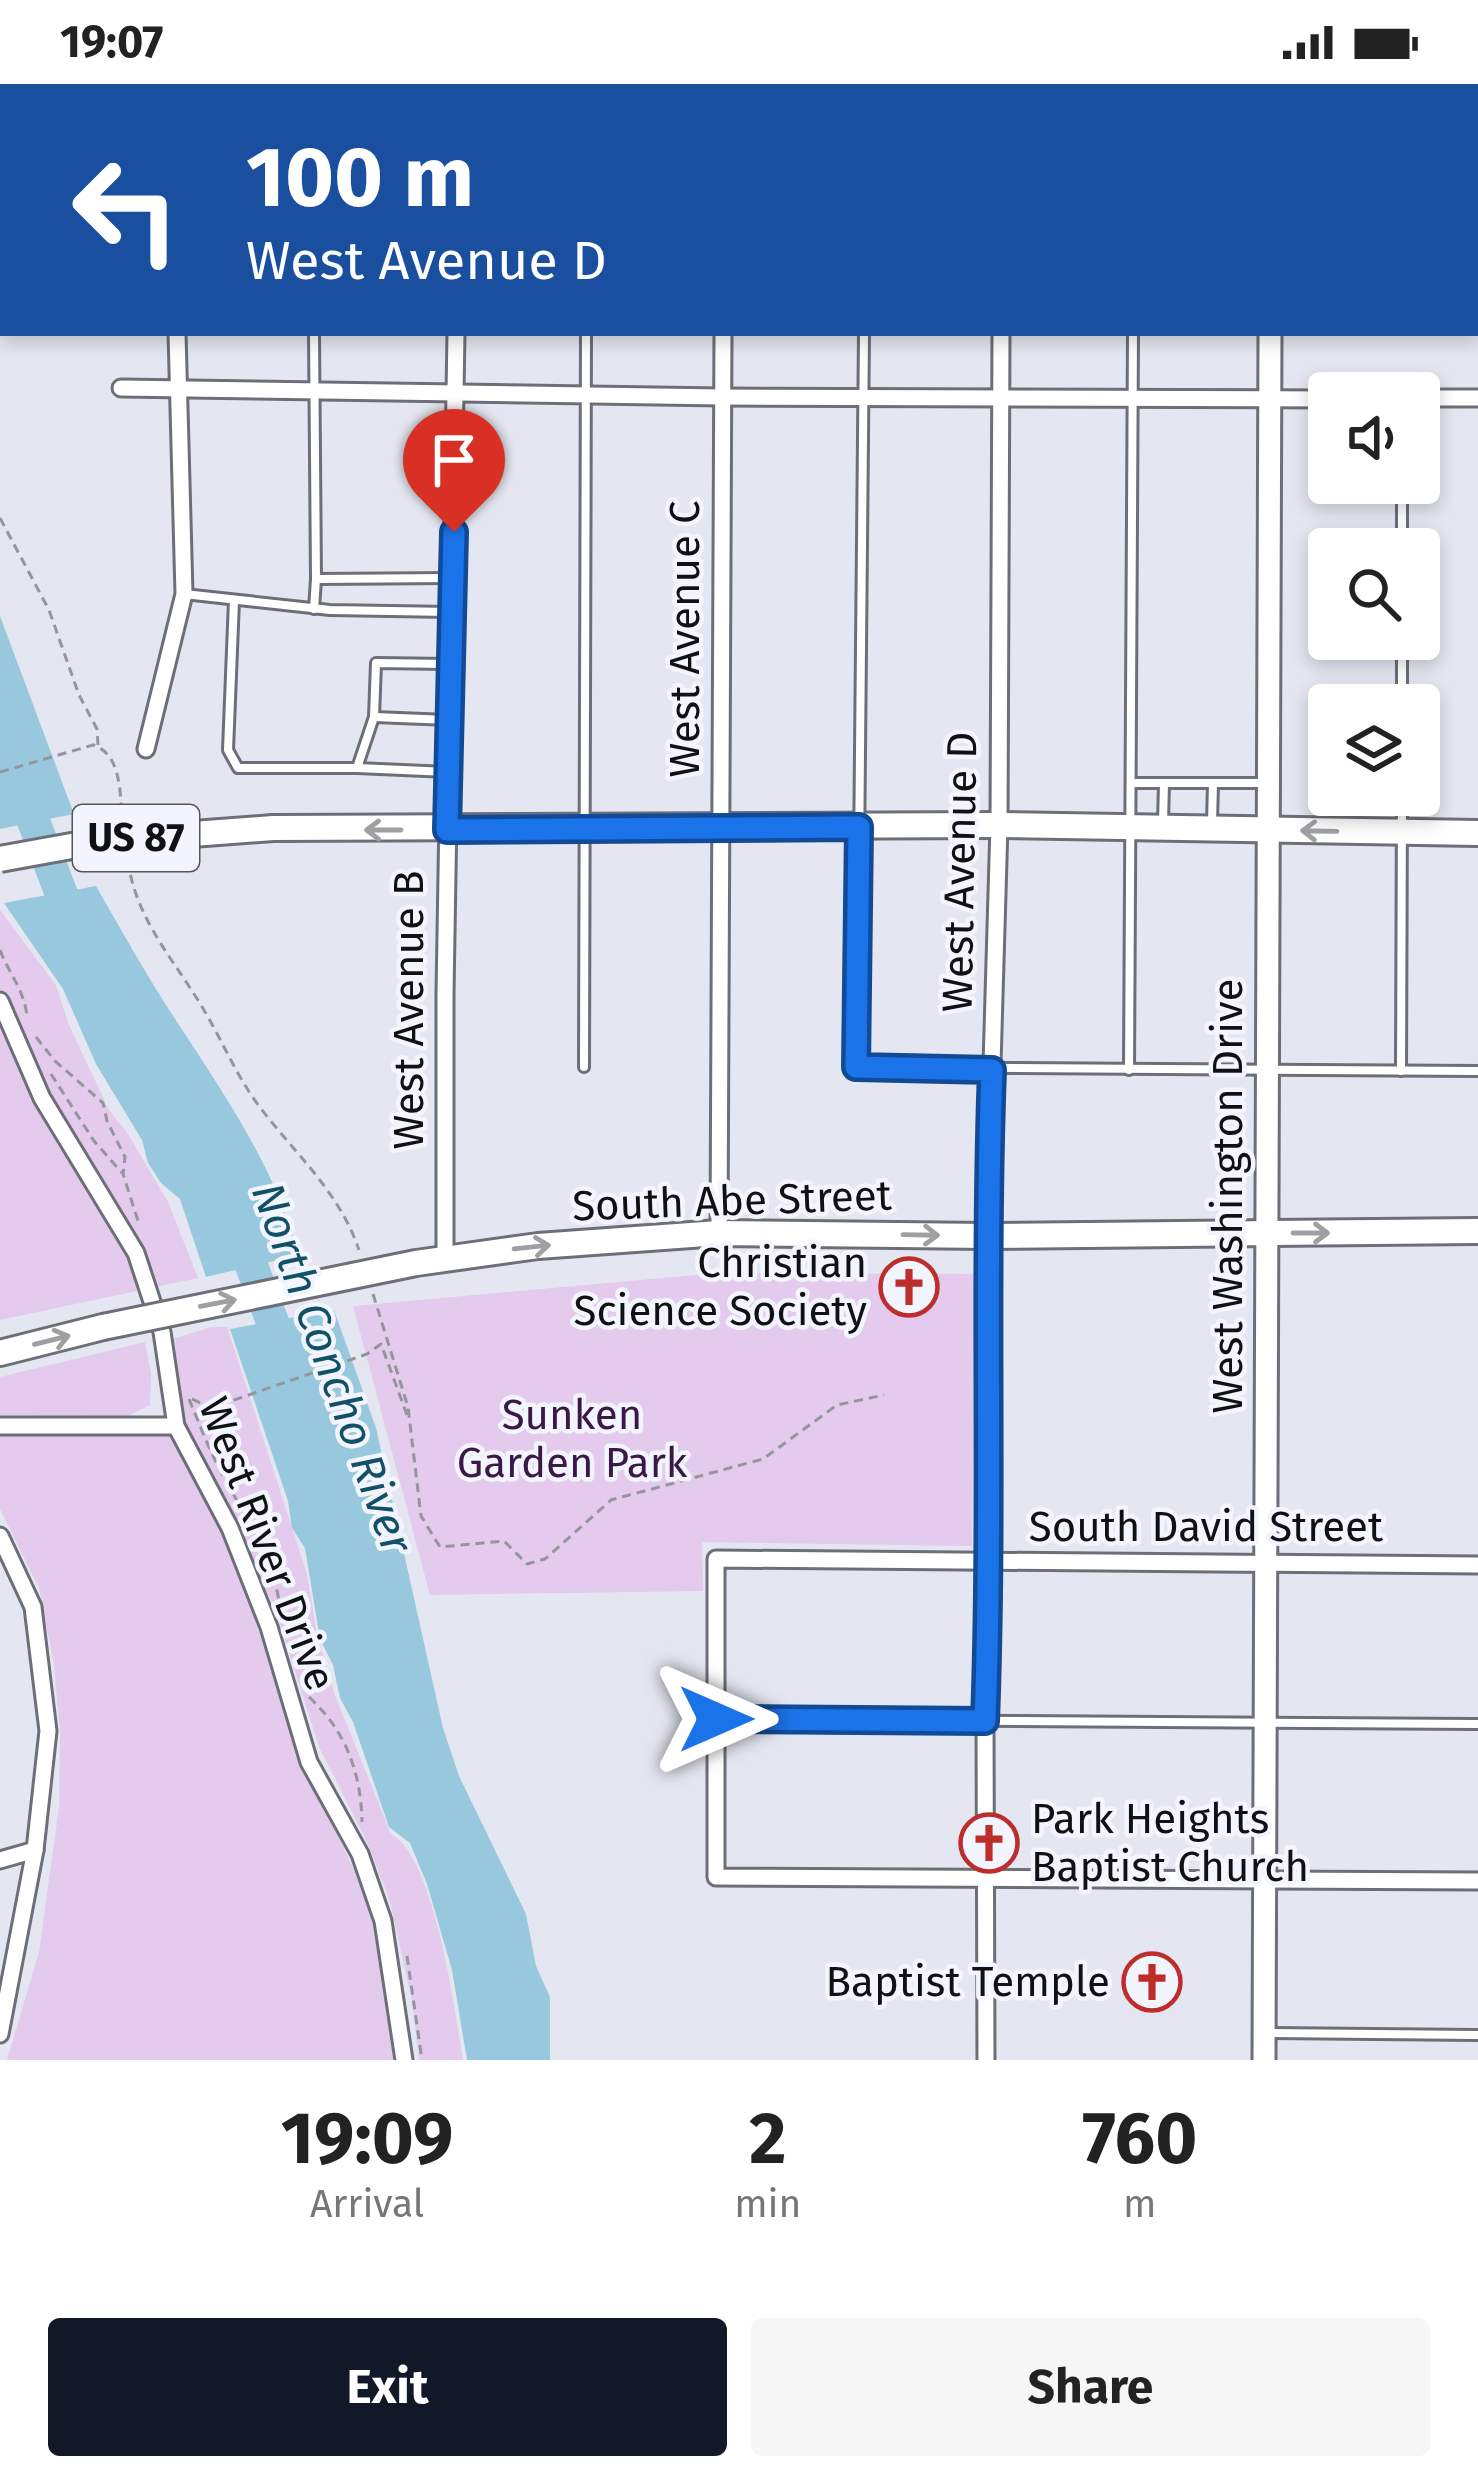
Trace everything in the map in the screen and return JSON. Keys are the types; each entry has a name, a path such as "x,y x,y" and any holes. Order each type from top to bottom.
{"main road":[{"name":"US 87","path":"0,859 99,841 273,828 999,825 1478,833"},
{"name":"South Abe Street","path":"0,1353 446,1256 719,1233 987,1236 1478,1231"}],"street":[{"path":"146,749 184,594 177,336"},
{"name":"West Avenue B","path":"446,1256 447,830 456,336"},
{"name":"West Avenue C","path":"719,1233 723,336"},
{"name":"West Avenue D","path":"986,2060 985,1721 991,1561 987,1236 999,825 1001,336"},
{"name":"West Washington Drive","path":"1264,2060 1270,336"},
{"path":"121,388 1308,399"},
{"path":"1440,398 1478,398"},
{"name":"West River Drive","path":"0,1001 41,1097 136,1253 162,1332 176,1426 230,1528 269,1627 308,1762 360,1854 383,1921 404,2060"},
{"path":"0,1426 176,1426"},
{"path":"0,1536 33,1606 48,1731 35,1850 0,2034"},
{"name":"South David Street","path":"716,1719 716,1559 1478,1565"},
{"path":"716,1719 716,1877 1478,1881"},
{"path":"0,1860 35,1850"}],"lane":[{"path":"314,336 314,609"},
{"path":"584,1067 586,336"},
{"path":"863,336 856,1067 1478,1071"},
{"path":"1129,1070 1133,336"},
{"path":"316,579 452,578"},
{"path":"184,594 314,609 452,612"},
{"path":"233,600 228,750 238,768 448,772"},
{"path":"357,768 374,717 376,663 450,664"},
{"path":"374,717 449,719"},
{"path":"1131,783 1268,783"},
{"path":"1163,828 1164,783"},
{"path":"1212,829 1213,783"},
{"path":"1401,1071 1402,816"},
{"path":"716,1719 1478,1724"},
{"path":"1264,2033 1478,2035"}],"path":[{"path":"0,518 49,610 97,729 98,747"},
{"path":"0,772 68,753"},
{"path":"0,950 25,997 28,1029 38,1050"},
{"path":"28,1029 55,1061 104,1102 106,1120 125,1156 123,1174"},
{"path":"49,1071 94,1141 123,1174 146,1241"},
{"path":"281,1618 278,1584 189,1398 211,1408 368,1354 381,1344 410,1422"},
{"path":"304,1692 325,1712 350,1756 361,1783 362,1822"},
{"path":"406,1952 422,2060"}],"green space":[{"path":"0,910 56,985 69,1025 109,1110 168,1202 198,1278 0,1320"},
{"name":"Sunken Garden Park","path":"718,1273 974,1274 972,1546 702,1542 703,1591 430,1595 353,1306"},
{"path":"227,1327 307,1574 334,1693 391,1834 420,1873 431,1903 463,2060 419,2060 412,2001 389,1898 319,1747 275,1608 190,1438 173,1339"},
{"path":"145,1342 150,1405 128,1416 0,1415 0,1377"},
{"path":"171,1434 229,1551 310,1774 365,1898 381,1957 395,2060 7,2060 39,1952 59,1807 60,1731 54,1665 39,1588 0,1509 0,1436"}],"water":[{"path":"0,616 74,814 0,829"},
{"name":"North Concho River","path":"96,886 250,1139 278,1195 299,1255 206,1277 180,1199 148,1163 142,1140 96,1064 63,989 4,903"},
{"name":"North Concho River","path":"334,1310 376,1428 443,1728 459,1776 526,1914 536,1966 550,1997 550,2060 467,2060 452,1970 427,1884 410,1843 389,1827 353,1722 340,1698 333,1665 320,1639 305,1548 292,1528 288,1501 230,1329"}],"waterway":[{"name":"North Concho River","path":"0,734 76,932"},
{"name":"North Concho River","path":"236,1224 287,1361"}],"place":[{"name":"Christian Science Society","path":"909,1287"},
{"name":"Park Heights Baptist Church","path":"989,1843"},
{"name":"Baptist Temple","path":"1152,1982"}],"route":[{"path":"454,532 447,830 859,827 856,1067 992,1070 987,1236 991,1561 985,1721 716,1719"}]}
